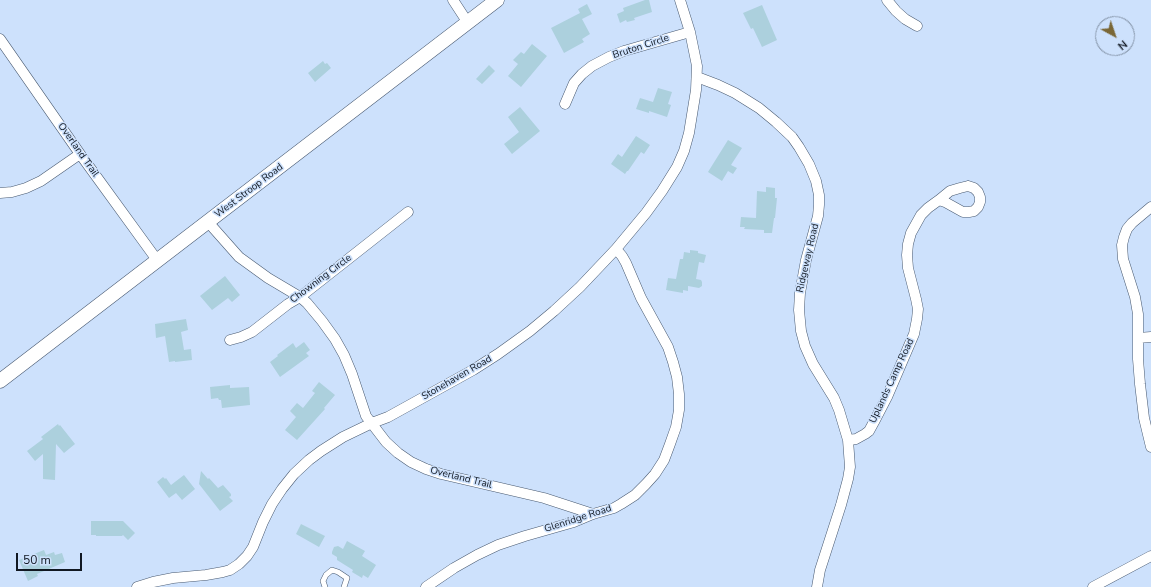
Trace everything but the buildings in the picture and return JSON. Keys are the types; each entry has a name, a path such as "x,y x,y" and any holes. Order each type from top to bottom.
{"main road":[{"name":"West Stroop Road","path":"0,381 497,0"}],"street":[{"path":"453,0 468,23"},
{"path":"680,0 690,32 697,66 697,77"},
{"path":"887,0 900,15 917,26"},
{"name":"Bruton Circle","path":"564,104 574,83 592,66 624,51 690,32"},
{"name":"Overland Trail","path":"0,39 80,154 157,260"},
{"name":"Stonehaven Road","path":"137,587 173,578 206,575 230,570 247,556 253,547 272,504 282,489 294,474 321,451 343,437 388,417 473,370 498,354 554,311 580,287 616,249 651,207 662,191 684,151 689,133 697,77"},
{"name":"Ridgeway Road","path":"697,77 735,93 759,108 776,122 792,137 799,147 809,164 816,181 820,205 806,260 800,293 799,310 801,331 805,346 813,364 840,410 848,440 850,467 841,505 824,557 817,587"},
{"path":"0,193 12,192 26,188 41,181 80,154"},
{"name":"Uplands Camp Road","path":"848,440 865,434 875,420 890,390 914,334 918,318 918,309 908,268 908,244 911,232 921,215 939,200"},
{"path":"1151,207 1132,222 1127,229 1122,246 1123,259 1135,297 1138,314 1138,359 1140,384 1144,418 1151,447"},
{"name":"Chowning Circle","path":"230,340 252,332 288,304 300,298 315,284 408,212"},
{"name":"Overland Trail","path":"208,222 239,257 307,303 322,321 344,355 366,416 386,442 398,453 426,470 544,498 593,514"},
{"name":"Glenridge Road","path":"426,587 454,568 477,555 498,546 614,508 635,495 655,474 664,460 676,427 679,410 677,377 668,348 641,298 626,263 616,249"},
{"path":"1138,338 1151,338"},
{"path":"1093,587 1151,556"}],"lane":[{"path":"326,587 324,581 326,575 332,570 347,578 344,587"}]}
